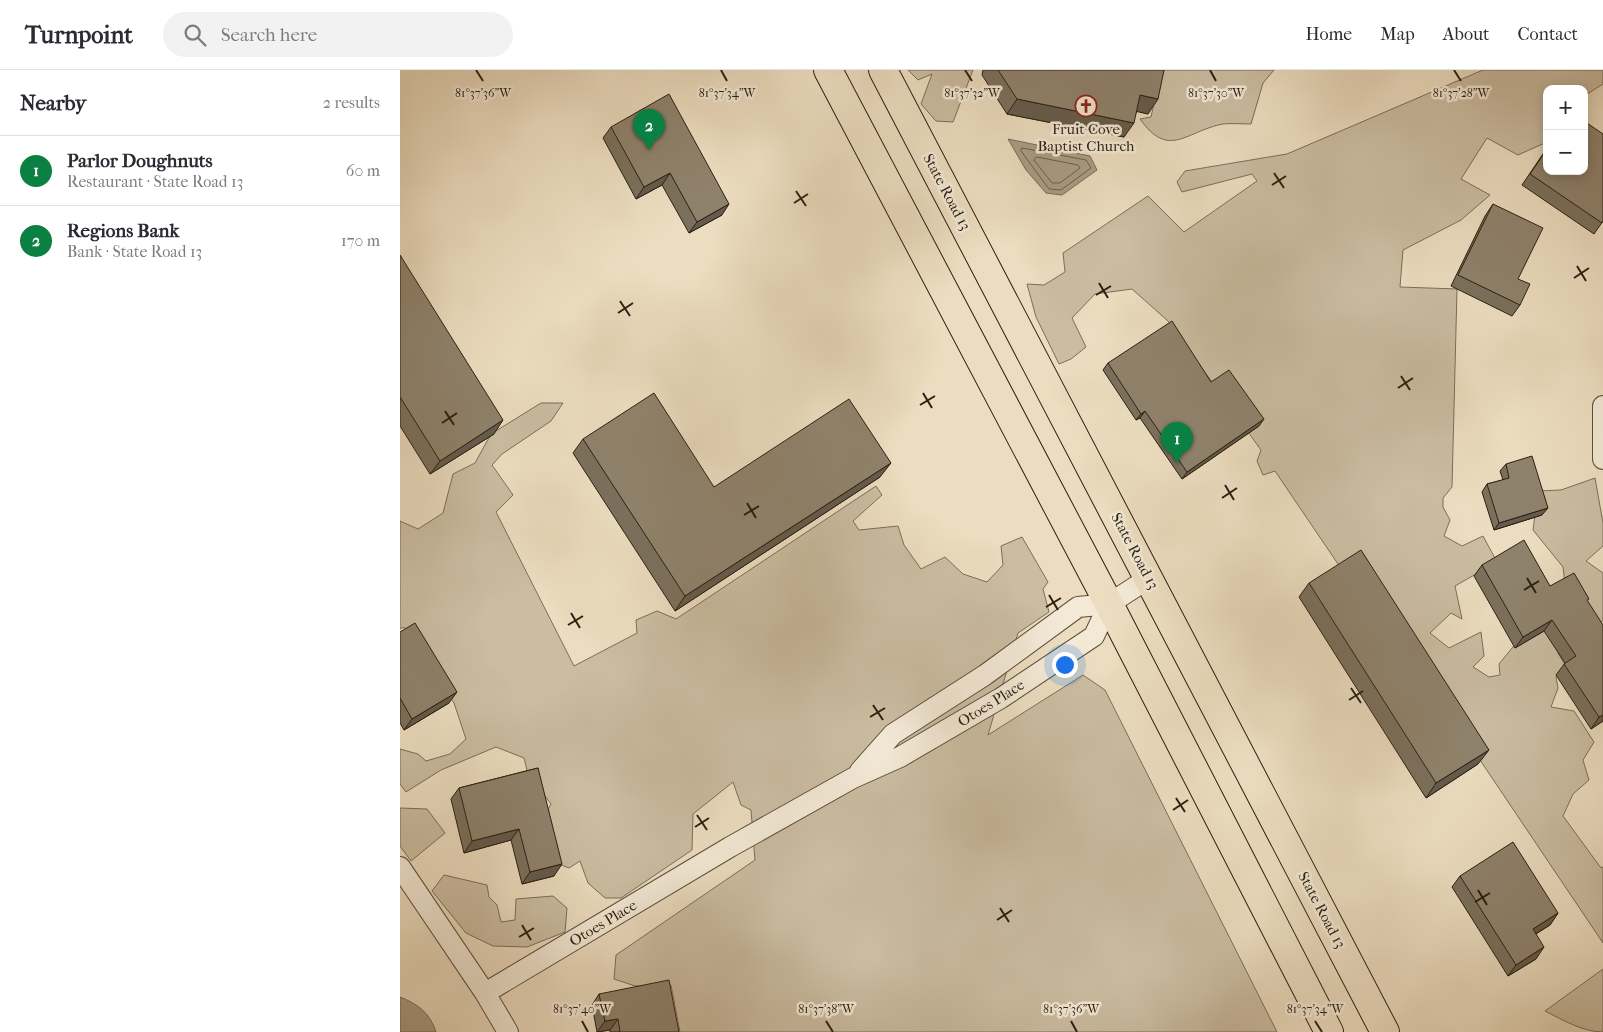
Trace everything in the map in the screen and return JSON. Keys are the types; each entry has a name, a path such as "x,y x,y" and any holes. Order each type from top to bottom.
{"main road":[{"path":"828,70 1109,604 1329,1032"},
{"name":"State Road 13","path":"883,70 1385,1032"},
{"path":"1306,987 1340,1032"}],"street":[{"path":"1603,406 1603,459"},
{"name":"Otoes Place","path":"853,778 894,734 985,675 1078,608 1109,604 1149,578"},
{"name":"Otoes Place","path":"485,993 730,847 853,778 900,757 1001,698 1094,636 1109,604"},
{"path":"400,867 485,993 508,1032"}],"shaded area":[{"path":"908,70 973,70 953,122 936,121 921,104 932,74 918,80"},
{"path":"1161,70 1274,70 1263,83 1251,124 1223,124 1210,127 1178,140 1169,140 1160,138 1150,131 1140,119 1151,117"},
{"path":"1483,70 1603,70 1603,84 1588,93 1588,85 1543,85 1543,144 1518,155 1487,138 1461,179 1490,195 1461,220 1403,250 1400,287 1457,289 1452,487 1443,498 1443,507 1450,520 1444,536 1462,546 1483,536 1497,562 1455,586 1462,619 1451,613 1430,633 1449,648 1481,632 1484,656 1473,667 1489,677 1500,675 1499,664 1522,636 1566,592 1563,567 1533,530 1538,491 1561,490 1595,478 1603,523 1603,546 1586,561 1603,573 1603,620 1597,629 1558,653 1567,668 1556,677 1558,688 1551,707 1574,711 1594,742 1583,760 1589,780 1573,794 1563,816 1601,868 1603,867 1603,943 1484,766 1353,560 1340,567 1275,471 1263,475 1257,461 1261,450 1168,321 1132,289 1095,294 1072,318 1086,347 1071,359 1059,364 1036,317 1027,284 1044,285 1065,272 1063,253 1148,196 1184,232 1257,181 1252,174 1182,192 1177,182 1185,171 1287,154"},
{"path":"541,403 563,403 551,421 502,454 492,465 513,495 496,512 574,666 637,633 636,620 657,611 676,619 876,486 882,495 853,521 859,530 898,526 904,545 921,569 945,557 963,574 987,582 1003,565 1001,546 1022,537 1048,582 1043,589 1049,612 1018,633 988,735 1083,675 1105,690 1277,1032 680,1032 671,985 635,986 614,979 616,955 755,860 751,810 741,805 733,782 693,814 692,850 621,898 605,898 588,883 580,861 569,868 553,862 542,820 551,804 528,774 524,758 496,747 441,770 406,792 400,784 400,749 418,754 426,761 450,754 466,739 454,703 404,627 400,629 400,521 418,529 443,513 453,474 475,463 491,434"},
{"path":"400,808 427,809 445,833 411,861 400,846"},
{"path":"444,875 487,885 489,897 497,905 501,922 515,920 516,899 553,896 567,908 565,932 527,947 493,946 466,933 432,891"},
{"path":"1603,969 1603,1032 1581,1028 1545,1011"}],"water":[{"path":"1008,139 1090,156 1097,170 1062,195 1046,193 1026,170"},
{"path":"400,997 427,1014 436,1032 400,1032"}],"building":[{"name":"Fruit Cove Baptist Church","path":"998,70 1164,70 1158,99 1140,95 1134,123 1017,99"},
{"path":"669,94 729,204 697,222 670,173 644,187 611,127"},
{"path":"1588,124 1603,134 1602,223 1530,174 1543,155 1543,175 1588,175"},
{"path":"1493,204 1543,228 1518,279 1530,284 1520,305 1458,275"},
{"path":"400,255 503,420 440,461 400,397"},
{"path":"1172,321 1211,382 1229,370 1264,419 1187,472 1145,411 1141,414 1108,363"},
{"path":"654,393 714,487 849,399 891,463 685,596 583,439"},
{"path":"1532,456 1548,508 1499,523 1487,484 1509,478 1506,464"},
{"path":"1524,540 1550,586 1574,573 1589,599 1587,600 1603,625 1603,715 1599,717 1564,664 1576,656 1552,620 1523,637 1482,565"},
{"path":"1361,550 1489,750 1436,783 1309,583"},
{"path":"415,623 457,692 412,719 400,698 400,632"},
{"path":"538,768 562,864 530,872 519,829 472,841 459,788"},
{"path":"1513,842 1558,913 1533,929 1544,947 1516,965 1460,876"},
{"path":"669,980 679,1032 620,1032 618,1019 605,1021 599,994"}],"place":[{"name":"Fruit Cove Baptist Church","path":"1086,106"},
{"name":"Regions Bank","path":"649,150"},
{"name":"Parlor Doughnuts","path":"1177,463"}]}
